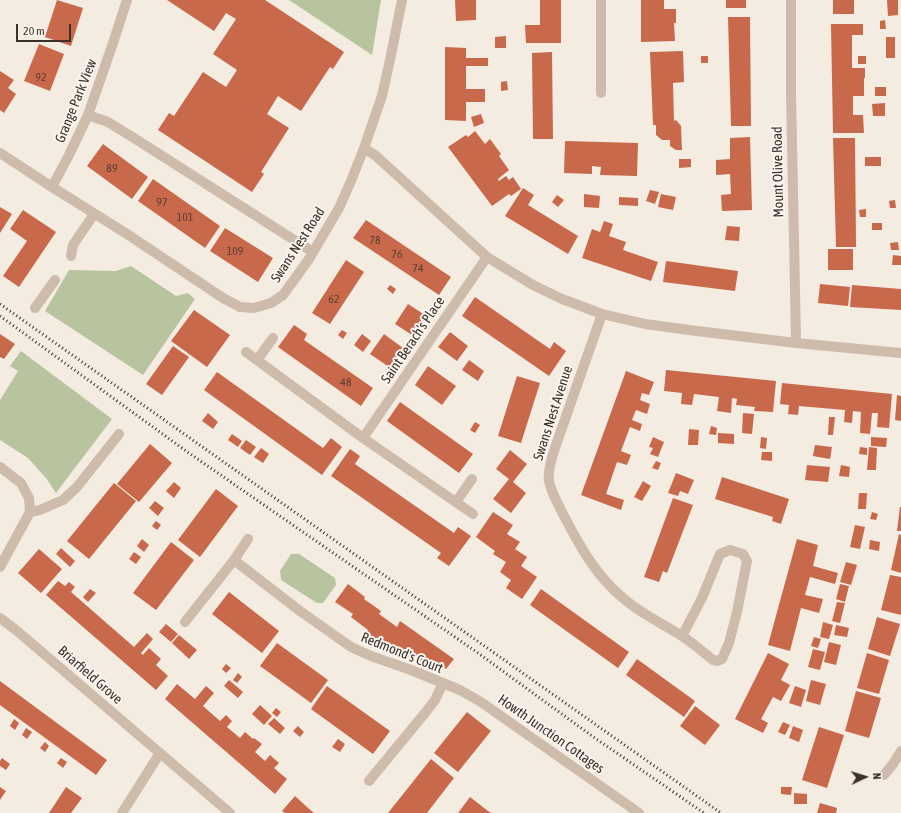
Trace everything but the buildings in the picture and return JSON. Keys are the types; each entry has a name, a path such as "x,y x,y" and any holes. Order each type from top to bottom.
{"street":[{"name":"Grange Park View","path":"52,187 88,114 127,0"},
{"name":"Swans Nest Road","path":"0,153 223,298 240,307 254,308 271,303 283,295 313,252 339,208 364,148 382,96 402,0"},
{"path":"601,0 601,93"},
{"name":"Mount Olive Road","path":"791,0 790,94 796,343"},
{"path":"88,114 108,122 313,252"},
{"path":"364,148 376,156 487,257 533,285 556,296 602,314 645,324 697,332 901,353"},
{"path":"71,256 73,245 94,214"},
{"name":"Saint Berach's Place","path":"363,438 487,257"},
{"path":"35,308 55,280"},
{"name":"Swans Nest Avenue","path":"602,314 556,445 550,464 548,480 554,498 568,525 585,554 603,579 622,598 643,613 682,636 713,660 717,661 722,659 729,643 747,561 743,554 730,550 720,554 702,598 682,636"},
{"path":"257,360 273,338"},
{"path":"246,352 363,438 473,514"},
{"path":"30,512 40,510 63,500 77,487 119,434"},
{"path":"0,467 21,483 29,498 30,512 0,567"},
{"path":"456,502 472,479"},
{"path":"185,622 234,560 248,539"},
{"name":"Redmond's Court","path":"234,560 300,611 351,647 443,683 435,700 369,781"},
{"name":"Briarfield Grove","path":"0,618 230,813"},
{"name":"Howth Junction Cottages","path":"443,683 460,690 481,702 639,813"},
{"path":"884,775 901,751"},
{"path":"122,813 160,753"}],"green space":[{"path":"289,0 381,0 372,55"},
{"path":"131,266 176,296 188,293 195,299 143,375 45,311 69,270 116,271"},
{"path":"21,351 112,419 56,493 46,478 28,458 0,440 0,400 18,371 10,366"},
{"path":"291,554 299,554 335,578 336,585 323,603 317,603 281,580 280,571"}],"railway":[{"path":"0,304 721,813"},
{"path":"0,316 186,451 478,653 592,736 704,813"}]}
